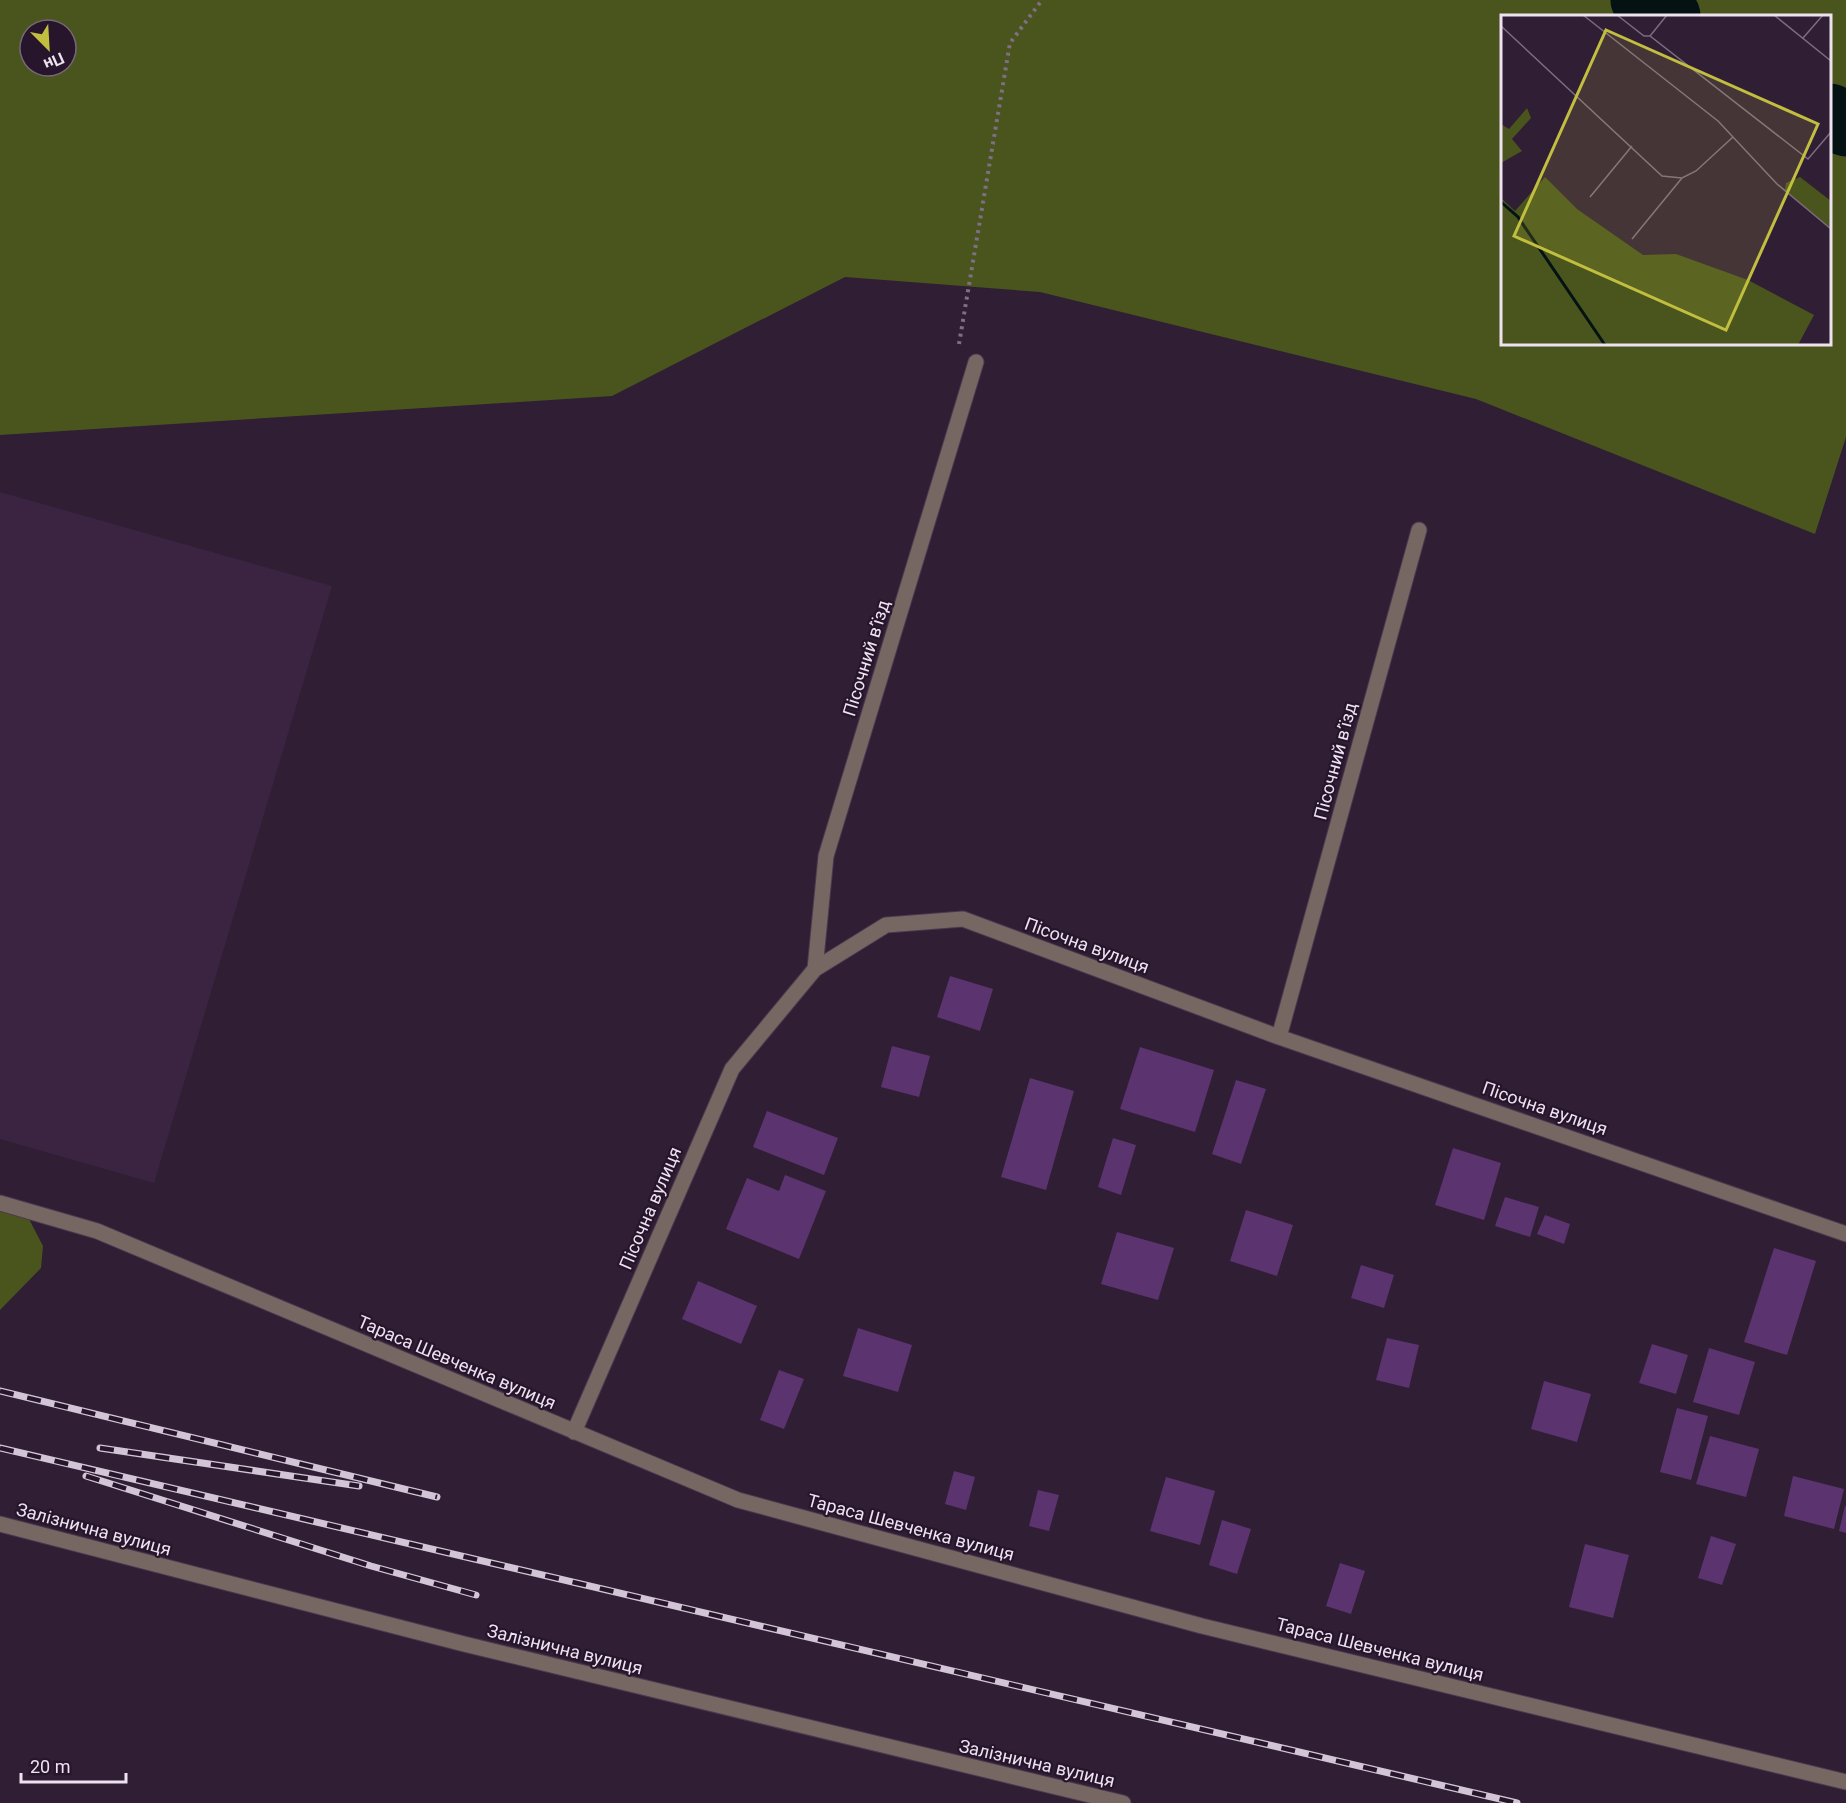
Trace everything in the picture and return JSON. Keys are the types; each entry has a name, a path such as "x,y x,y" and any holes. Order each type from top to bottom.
{"street":[{"name":"Пісочний в’їзд","path":"815,969 826,856 976,362"},
{"name":"Пісочний в’їзд","path":"1279,1037 1419,530"},
{"name":"Пісочна вулиця","path":"574,1432 732,1069 815,969 886,925 963,919 1279,1037 1846,1233"},
{"name":"Тараса Шевченка вулиця","path":"0,1203 97,1231 738,1500 1202,1626 1846,1782"},
{"name":"Залізнична вулиця","path":"0,1524 510,1656 1123,1803"}],"path":[{"path":"976,362 959,344 1010,43 1042,0"}],"shaded area":[{"path":"0,492 332,586 154,1183 0,1139"}],"green space":[{"path":"0,0 1846,0 1846,437 1815,534 1476,399 1040,292 845,277 612,396 0,435"},
{"path":"0,1209 28,1217 43,1246 41,1268 0,1310"}],"building":[{"path":"950,976 993,989 980,1031 937,1017"},
{"path":"892,1046 930,1056 919,1097 881,1087"},
{"path":"1140,1047 1214,1070 1195,1132 1120,1109"},
{"path":"1030,1078 1074,1091 1046,1190 1001,1177"},
{"path":"1236,1080 1266,1089 1241,1164 1212,1154"},
{"path":"767,1111 838,1138 824,1175 753,1147"},
{"path":"1113,1138 1136,1145 1121,1195 1098,1187"},
{"path":"1453,1148 1501,1163 1484,1220 1435,1205"},
{"path":"785,1175 826,1191 799,1259 726,1229 747,1178 779,1191"},
{"path":"1505,1197 1539,1207 1530,1237 1495,1226"},
{"path":"1246,1210 1293,1225 1277,1276 1230,1261"},
{"path":"1545,1215 1570,1224 1564,1244 1537,1234"},
{"path":"1117,1232 1174,1248 1158,1300 1101,1284"},
{"path":"1774,1248 1816,1261 1787,1355 1744,1342"},
{"path":"1361,1265 1394,1275 1384,1308 1351,1298"},
{"path":"698,1281 757,1306 741,1344 682,1319"},
{"path":"858,1328 912,1345 898,1392 843,1376"},
{"path":"1387,1338 1419,1345 1409,1388 1376,1380"},
{"path":"1652,1344 1688,1355 1676,1394 1639,1383"},
{"path":"1709,1348 1755,1362 1739,1415 1693,1402"},
{"path":"779,1370 804,1379 784,1429 760,1420"},
{"path":"1544,1381 1591,1394 1577,1442 1531,1429"},
{"path":"1677,1408 1708,1416 1691,1480 1660,1472"},
{"path":"1710,1436 1759,1449 1746,1497 1696,1484"},
{"path":"954,1471 975,1477 966,1510 945,1504"},
{"path":"1793,1476 1844,1489 1834,1529 1784,1516"},
{"path":"1166,1477 1215,1491 1200,1545 1150,1531"},
{"path":"1038,1490 1059,1495 1049,1531 1029,1526"},
{"path":"1846,1506 1846,1533 1839,1531"},
{"path":"1222,1520 1251,1529 1237,1574 1209,1565"},
{"path":"1711,1536 1736,1544 1722,1585 1698,1578"},
{"path":"1585,1544 1629,1555 1613,1618 1569,1607"},
{"path":"1340,1563 1365,1571 1351,1614 1326,1606"}],"waterway":[{"path":"1642,0 1667,15"},
{"path":"1831,116 1846,125"}],"railway":[{"path":"0,1391 437,1497"},
{"path":"0,1448 1517,1803"},
{"path":"100,1448 359,1486"},
{"path":"86,1476 371,1566 476,1595"}]}
